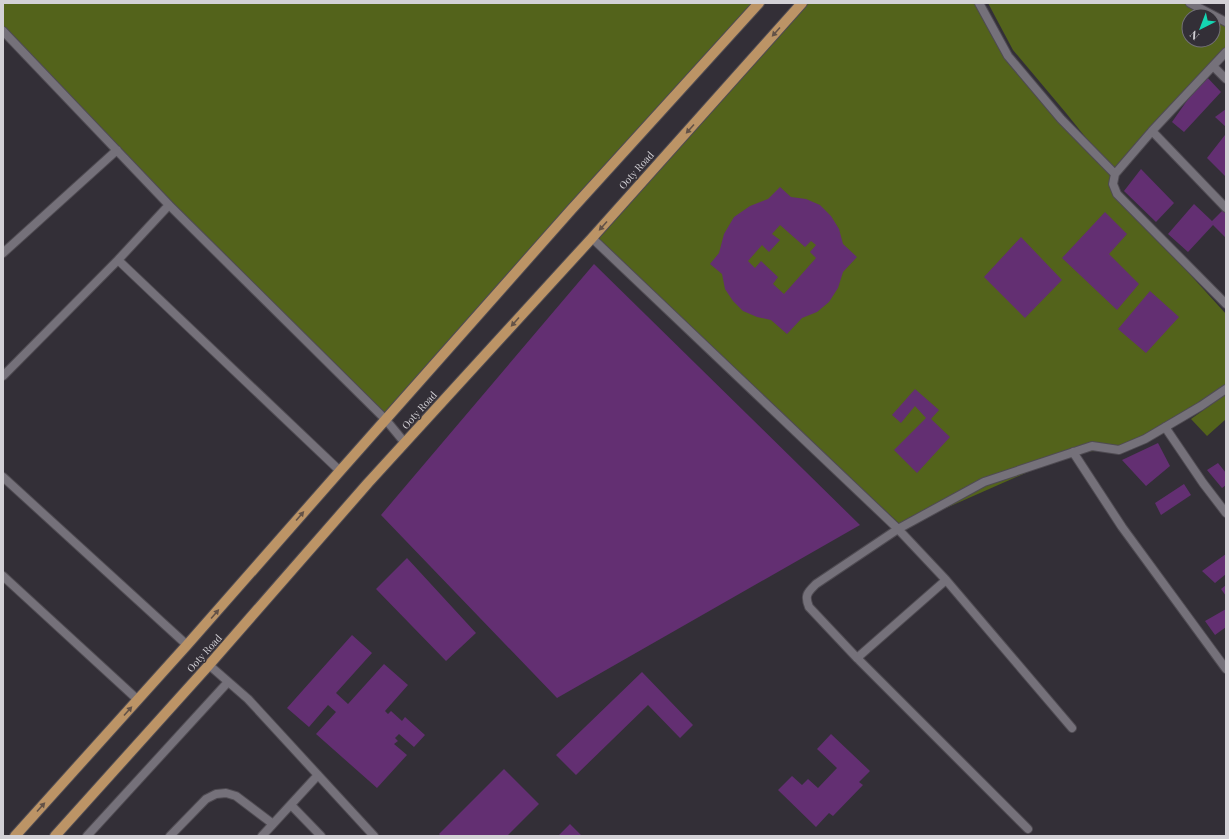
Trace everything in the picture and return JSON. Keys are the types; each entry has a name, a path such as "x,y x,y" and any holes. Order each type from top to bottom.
{"main road":[{"name":"Ooty Road","path":"15,836 187,646 566,216 759,3"},
{"name":"Ooty Road","path":"55,836 209,665 368,483 592,238 802,3"}],"street":[{"path":"978,3 1008,56 1061,119 1115,174"},
{"path":"1190,3 1226,22"},
{"path":"3,31 169,205 386,420 405,443"},
{"path":"1226,52 1152,131 1115,174 1113,184 1116,194 1226,304"},
{"path":"1213,66 1226,79"},
{"path":"1152,131 1226,208"},
{"path":"3,253 117,150"},
{"path":"3,376 118,260 169,205"},
{"path":"592,238 898,530 946,580 1072,728"},
{"path":"118,260 340,471"},
{"path":"1028,829 857,658 809,607 806,600 807,595 816,584 898,530 984,482 1092,446 1119,450 1146,439 1202,406 1226,389"},
{"path":"1165,427 1203,483 1226,513"},
{"path":"1073,452 1122,527 1226,669"},
{"path":"3,477 187,646"},
{"path":"3,576 138,700"},
{"path":"857,658 946,580"},
{"path":"209,665 248,699 374,836"},
{"path":"87,836 228,682"},
{"path":"262,836 318,775"},
{"path":"170,836 206,799 216,794 226,793 236,796 273,824"},
{"path":"291,804 321,836"}],"green space":[{"path":"3,3 766,3 386,420 3,29"},
{"path":"802,3 979,3 1008,56 1113,179 1117,194 1226,314 1226,389 1119,450 1073,452 903,527 592,238"},
{"path":"988,3 1190,3 1199,8 1181,8 1181,48 1221,48 1221,19 1226,22 1226,52 1115,174 1013,50"},
{"path":"1226,394 1226,419 1207,436 1191,419"}],"building":[{"path":"1205,75 1221,92 1184,132 1172,122"},
{"path":"1226,109 1226,127 1215,117"},
{"path":"1225,135 1226,136 1226,177 1207,158"},
{"path":"1141,169 1174,203 1156,222 1124,191"},
{"path":"780,187 791,197 806,199 820,205 831,216 839,229 843,244 857,257 843,272 838,288 829,302 817,312 802,318 787,334 771,320 757,317 743,311 733,301 725,289 722,274 710,264 719,253 724,234 734,217 750,206 768,199","holes":["780,225 805,247 811,241 816,245 810,252 816,258 784,294 773,284 778,277 761,261 755,268 748,261 762,245 769,252 780,240 772,234"]},
{"path":"1194,204 1212,221 1223,210 1226,213 1226,238 1213,225 1188,252 1168,234"},
{"path":"1105,212 1127,234 1109,254 1139,284 1117,310 1062,258"},
{"path":"1021,237 1062,280 1025,318 984,277"},
{"path":"594,264 860,525 557,698 381,515"},
{"path":"1150,291 1179,317 1146,353 1118,329"},
{"path":"915,389 939,410 931,419 950,437 917,473 894,450 926,418 915,406 901,423 892,415"},
{"path":"1158,443 1170,466 1146,486 1122,460"},
{"path":"1218,463 1226,473 1226,485 1222,488 1207,470"},
{"path":"1184,484 1191,495 1161,515 1155,503"},
{"path":"1226,554 1226,574 1215,583 1202,571"},
{"path":"407,558 476,633 446,661 376,589"},
{"path":"1226,585 1226,596 1221,589"},
{"path":"1226,609 1226,627 1215,635 1205,621"},
{"path":"352,635 372,653 336,693 348,704 384,664 408,685 385,711 388,714 391,711 402,721 405,717 425,735 414,747 399,734 395,738 398,741 394,744 407,755 377,788 316,734 336,712 328,705 309,727 287,708"},
{"path":"642,672 693,725 680,738 648,705 576,775 556,755"},
{"path":"831,734 870,771 859,782 863,785 833,816 829,813 816,827 778,790 792,776 802,785 808,779 818,788 837,768 817,749"},
{"path":"504,769 539,804 507,836 441,836 439,834"},
{"path":"570,824 582,836 558,836"}]}
